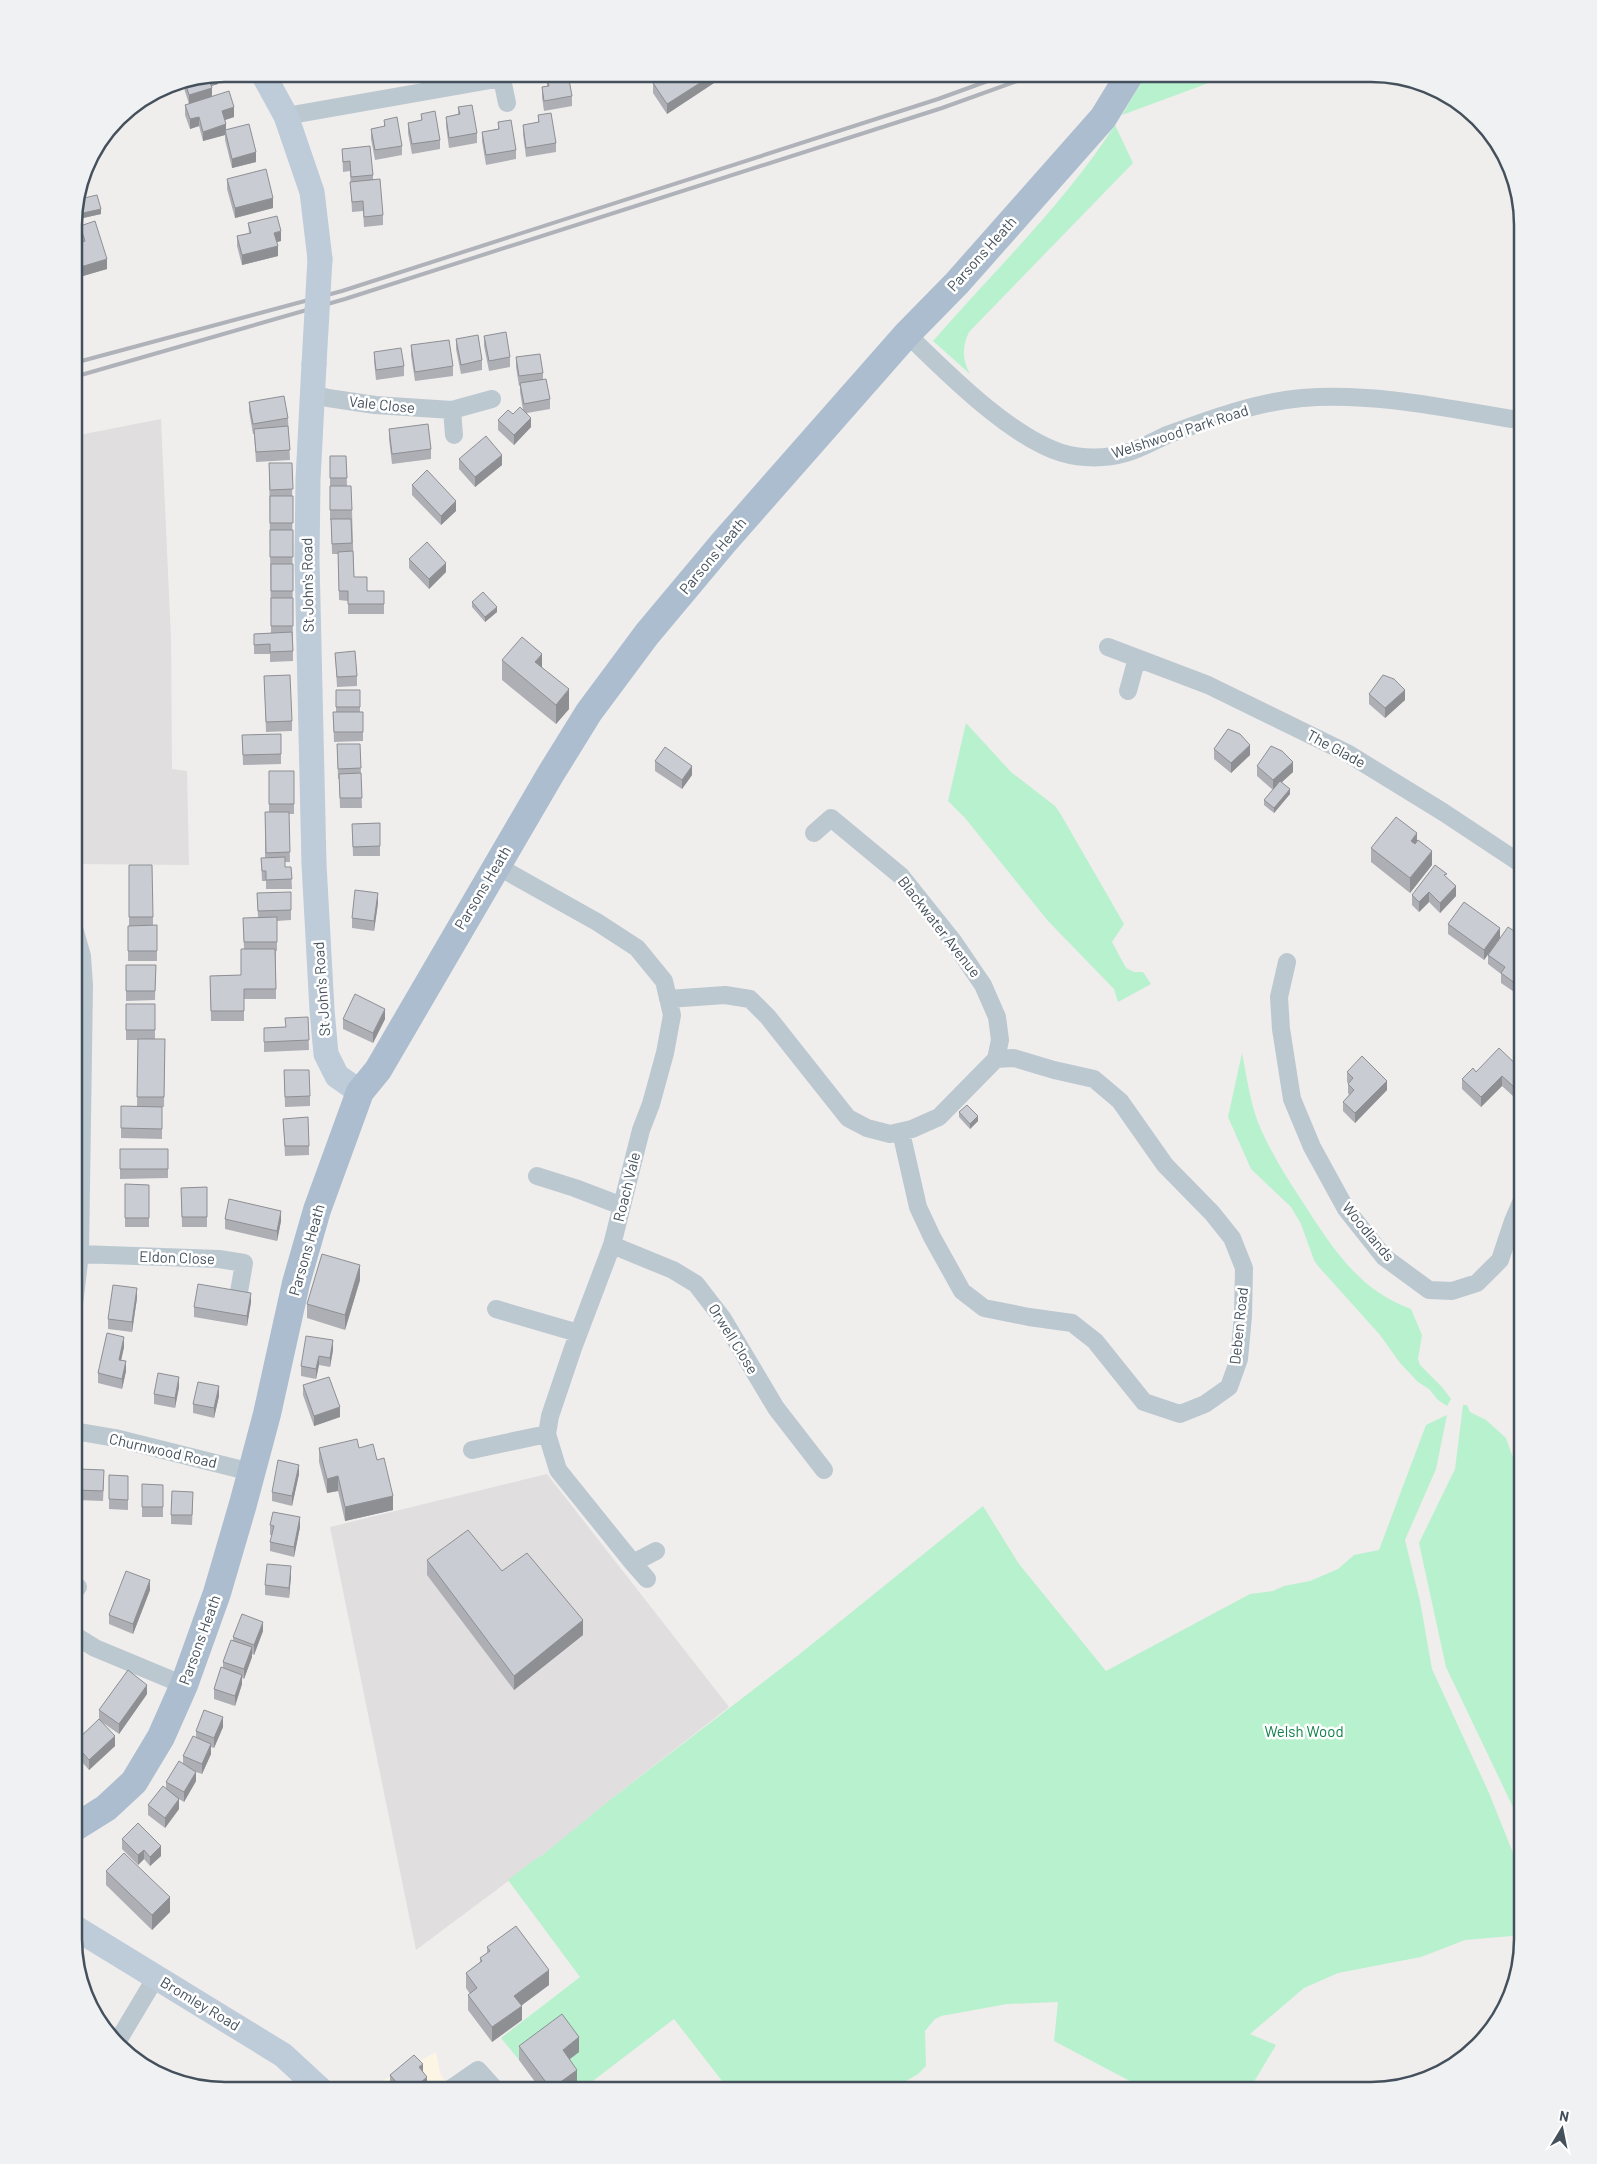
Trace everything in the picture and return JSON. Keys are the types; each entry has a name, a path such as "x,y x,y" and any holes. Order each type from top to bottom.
{"main road":[{"name":"Parsons Heath","path":"83,1822 106,1808 134,1782 162,1737 184,1685 217,1593 266,1414 296,1283 317,1210 360,1092 378,1070 473,903 589,712 647,634 724,542 907,334 956,283 1103,118 1124,83"}],"street":[{"name":"St John's Road","path":"268,83 286,116 312,192 320,259 308,480 314,864 326,1054 337,1076 360,1092"},
{"path":"286,116 464,83"},
{"path":"503,83 507,103"},
{"name":"Welshwood Park Road","path":"907,334 957,381 1001,418 1041,444 1063,453 1090,458 1125,453 1220,416 1263,404 1302,398 1367,397 1514,420"},
{"name":"Vale Close","path":"314,394 375,405 452,410 492,399"},
{"path":"452,410 454,436"},
{"name":"The Glade","path":"1108,647 1208,685 1347,753 1443,812 1514,859"},
{"path":"1128,691 1137,658"},
{"name":"Blackwater Avenue","path":"814,833 831,818 901,876 953,941 983,985 997,1017 1000,1040 996,1058"},
{"name":"Roach Vale","path":"497,866 597,922 637,948 664,981 672,1015 666,1052 651,1104 641,1130 612,1245 578,1334 550,1416 547,1434 558,1470 648,1580"},
{"name":"Woodlands","path":"1287,962 1279,997 1281,1029 1292,1099 1312,1147 1346,1209 1384,1257 1429,1290 1452,1291 1477,1283 1500,1260 1514,1219"},
{"path":"83,970 83,1052"},
{"path":"668,999 724,995 750,999 768,1017 848,1118 867,1128 890,1134 901,1132 939,1116 996,1058"},
{"name":"Deben Road","path":"901,1132 918,1207 932,1237 962,1291 984,1308 1072,1323 1095,1341 1144,1402 1180,1414 1205,1404 1229,1387 1239,1359 1243,1316 1244,1268 1232,1238 1212,1213 1165,1165 1120,1101 1094,1079 1014,1058 996,1058"},
{"path":"537,1176 622,1206"},
{"name":"Orwell Close","path":"612,1245 672,1270 696,1284 723,1319 776,1408 824,1470"},
{"name":"Eldon Close","path":"83,1254 219,1259 244,1263 239,1292"},
{"path":"496,1309 578,1334"},
{"name":"Churnwood Road","path":"83,1433 124,1440 251,1472"},
{"path":"472,1450 547,1434"},
{"path":"633,1563 656,1551"},
{"path":"83,1640 96,1648 184,1685"},
{"name":"Bromley Road","path":"83,1933 283,2055 311,2081"},
{"path":"121,2036 156,1978"},
{"path":"462,2081 478,2070 488,2081"}],"shaded area":[{"path":"161,419 171,638 172,769 187,771 189,865 83,864 83,434"},
{"path":"547,1474 729,1707 611,1799 555,1846 416,1950 330,1527"},
{"path":"436,2052 440,2073 445,2081 382,2081"}],"green space":[{"path":"1141,83 1209,83 1122,115"},
{"path":"1115,125 1133,163 969,332 964,353 965,363 970,374 933,341 1052,209"},
{"path":"966,723 1011,772 1055,806 1060,813 1124,924 1112,942 1126,968 1134,972 1143,972 1151,984 1118,1002 1114,989 1048,921 965,818 948,801"},
{"path":"1242,1053 1251,1100 1257,1118 1264,1137 1280,1165 1324,1234 1348,1265 1376,1290 1392,1301 1411,1309 1422,1335 1418,1359 1420,1365 1451,1399 1447,1406 1438,1400 1429,1389 1418,1382 1400,1363 1380,1335 1318,1266 1301,1224 1291,1207 1251,1169 1228,1117"},
{"path":"1463,1405 1467,1405 1470,1412 1486,1420 1506,1438 1514,1460 1514,1809 1446,1667 1419,1543 1455,1469"},
{"name":"Welsh Wood","path":"1447,1415 1436,1469 1405,1540 1420,1601 1432,1669 1489,1793 1514,1856 1514,1936 1465,1940 1421,1957 1338,1973 1304,1988 1250,2034 1276,2045 1254,2082 1131,2082 1054,2041 1058,2002 1007,2004 941,2016 935,2019 925,2031 926,2066 918,2074 905,2082 722,2081 674,2019 592,2081 570,2081 519,2060 501,2038 580,1977 508,1880 801,1653 983,1506 1019,1564 1106,1671 1250,1594 1273,1591 1284,1586 1310,1581 1338,1569 1354,1555 1379,1550 1426,1425"}],"building":[{"path":"548,83 570,83 572,96 544,101 542,87 549,86"},
{"path":"653,83 700,83 667,104"},
{"path":"210,84 212,88 189,95 187,88"},
{"path":"229,91 234,107 222,111 226,124 203,132 199,117 190,119 185,105"},
{"path":"472,105 477,133 449,138 446,117 460,114 458,107"},
{"path":"435,111 440,140 412,144 408,123 422,120 421,114"},
{"path":"551,113 556,143 526,148 523,125 539,122 538,115"},
{"path":"397,117 402,146 375,150 371,129 385,126 384,120"},
{"path":"511,120 516,150 486,155 482,132 499,129 498,122"},
{"path":"249,124 256,152 232,159 225,130"},
{"path":"370,146 373,175 351,177 350,161 343,162 342,149"},
{"path":"266,169 273,198 235,208 227,179"},
{"path":"380,179 383,215 364,217 363,201 352,202 350,182"},
{"path":"97,195 101,209 83,213 86,198"},
{"path":"277,216 281,231 274,233 278,246 242,255 237,236 251,233 248,223"},
{"path":"95,221 107,259 83,266 83,242 85,241 83,225"},
{"path":"506,332 510,357 489,361 484,336"},
{"path":"478,335 482,360 461,365 456,339"},
{"path":"449,340 453,366 415,372 411,345"},
{"path":"401,348 404,366 376,370 374,352"},
{"path":"540,354 543,373 519,376 516,357"},
{"path":"546,379 550,399 524,404 520,383"},
{"path":"284,396 288,418 253,424 249,402"},
{"path":"520,407 531,418 514,435 498,420 508,410 513,414"},
{"path":"428,424 431,449 392,454 389,429"},
{"path":"288,426 290,450 256,452 254,429"},
{"path":"486,436 502,455 475,477 459,459"},
{"path":"330,456 346,456 347,478 330,478"},
{"path":"269,463 292,463 293,489 270,490"},
{"path":"427,470 456,501 441,516 412,485"},
{"path":"330,486 351,486 352,510 330,510"},
{"path":"270,496 293,496 293,523 270,523"},
{"path":"331,519 351,519 352,543 332,544"},
{"path":"270,530 293,530 293,557 270,557"},
{"path":"427,542 446,563 429,579 409,559"},
{"path":"353,551 354,577 367,577 367,591 384,591 384,604 348,604 348,591 339,591 338,552"},
{"path":"271,564 293,564 293,591 271,591"},
{"path":"483,592 497,607 485,617 472,602"},
{"path":"271,598 293,598 293,626 271,626"},
{"path":"292,632 293,651 270,652 270,644 254,645 254,634"},
{"path":"522,637 542,654 535,662 569,689 556,705 502,660"},
{"path":"355,651 357,676 337,677 335,653"},
{"path":"290,675 292,721 266,722 264,676"},
{"path":"1383,675 1394,679 1405,690 1385,708 1369,694"},
{"path":"336,690 360,690 360,707 336,707"},
{"path":"333,712 363,712 363,732 334,732"},
{"path":"1228,729 1240,734 1250,745 1231,763 1214,749"},
{"path":"281,734 281,754 243,755 242,735"},
{"path":"337,744 360,744 361,768 338,769"},
{"path":"1271,746 1282,751 1293,762 1273,780 1257,766"},
{"path":"665,747 692,766 682,780 655,761"},
{"path":"269,771 294,771 294,804 269,804"},
{"path":"361,773 362,798 340,798 339,774"},
{"path":"1280,781 1290,789 1274,808 1264,800"},
{"path":"265,812 289,812 290,852 266,853"},
{"path":"1396,817 1417,833 1411,841 1415,844 1418,840 1432,851 1410,878 1371,848"},
{"path":"380,823 380,846 353,847 352,824"},
{"path":"285,857 285,867 291,867 292,879 266,880 266,871 262,871 261,858"},
{"path":"129,865 152,865 153,917 129,917"},
{"path":"1435,865 1447,874 1444,875 1456,886 1440,903 1429,892 1419,902 1412,895"},
{"path":"355,890 378,893 374,921 352,918"},
{"path":"291,892 291,910 258,911 257,893"},
{"path":"1464,902 1500,928 1484,950 1448,924"},
{"path":"277,917 277,942 244,942 243,918"},
{"path":"157,925 157,951 128,951 128,926"},
{"path":"1508,927 1514,931 1514,983 1501,973 1505,967 1488,955"},
{"path":"241,949 275,949 276,989 244,989 244,1011 211,1011 210,976 241,975"},
{"path":"126,965 156,965 155,991 126,991"},
{"path":"355,994 385,1009 373,1033 343,1019"},
{"path":"126,1004 155,1004 155,1030 126,1030"},
{"path":"308,1017 309,1040 264,1042 264,1028 286,1027 285,1018"},
{"path":"138,1039 165,1039 164,1097 137,1097"},
{"path":"1499,1048 1514,1062 1514,1087 1502,1076 1481,1097 1462,1079 1473,1068 1476,1072"},
{"path":"1362,1056 1387,1081 1355,1113 1343,1102 1354,1090 1348,1084 1353,1078 1347,1072"},
{"path":"284,1070 309,1070 310,1096 285,1097"},
{"path":"967,1105 978,1116 970,1124 959,1112"},
{"path":"121,1106 162,1107 162,1129 121,1128"},
{"path":"308,1117 309,1146 285,1146 283,1119"},
{"path":"120,1149 168,1149 168,1169 120,1169"},
{"path":"125,1184 149,1185 149,1218 125,1218"},
{"path":"207,1187 207,1217 182,1217 181,1188"},
{"path":"229,1199 281,1211 277,1231 225,1219"},
{"path":"322,1254 360,1265 345,1315 307,1304"},
{"path":"198,1284 251,1293 247,1316 194,1307"},
{"path":"113,1285 137,1288 132,1322 108,1319"},
{"path":"107,1333 124,1337 119,1360 126,1361 122,1379 98,1373"},
{"path":"306,1336 333,1340 330,1358 319,1356 316,1369 301,1366"},
{"path":"158,1373 179,1377 175,1398 154,1394"},
{"path":"329,1377 340,1407 314,1416 303,1385"},
{"path":"198,1382 219,1386 214,1408 193,1404"},
{"path":"357,1439 359,1448 373,1444 377,1460 384,1458 393,1496 345,1507 338,1476 327,1479 319,1448"},
{"path":"278,1460 299,1465 292,1496 272,1492"},
{"path":"83,1469 104,1470 103,1491 83,1490"},
{"path":"109,1475 128,1476 128,1500 109,1499"},
{"path":"142,1484 163,1485 163,1507 142,1507"},
{"path":"172,1491 193,1492 192,1515 171,1515"},
{"path":"273,1512 300,1517 294,1547 270,1542 274,1526 270,1525"},
{"path":"468,1530 502,1571 527,1553 583,1620 514,1676 427,1560"},
{"path":"267,1564 291,1566 289,1588 265,1585"},
{"path":"126,1571 150,1580 133,1624 109,1615"},
{"path":"242,1614 263,1622 254,1645 233,1637"},
{"path":"231,1640 252,1647 244,1669 223,1662"},
{"path":"221,1667 242,1675 235,1696 214,1689"},
{"path":"128,1670 147,1685 119,1724 99,1710"},
{"path":"204,1710 223,1717 214,1738 196,1731"},
{"path":"99,1719 115,1736 89,1760 83,1753 83,1734"},
{"path":"193,1736 211,1744 202,1764 183,1756"},
{"path":"179,1761 196,1772 184,1792 166,1782"},
{"path":"163,1786 179,1799 165,1818 148,1805"},
{"path":"138,1823 161,1846 150,1857 144,1850 138,1855 122,1839"},
{"path":"124,1853 170,1897 152,1915 106,1871"},
{"path":"516,1926 549,1970 514,1996 522,2006 492,2027 468,1995 477,1988 466,1973 482,1961 480,1958 490,1951 487,1947"},
{"path":"562,2014 579,2037 563,2050 577,2070 562,2081 545,2081 519,2046"},
{"path":"414,2055 423,2064 419,2067 427,2077 422,2081 395,2081 390,2075"}],"railway":[{"path":"83,361 342,291 938,99 982,83"},
{"path":"83,374 345,299 942,108 1011,83"}]}
